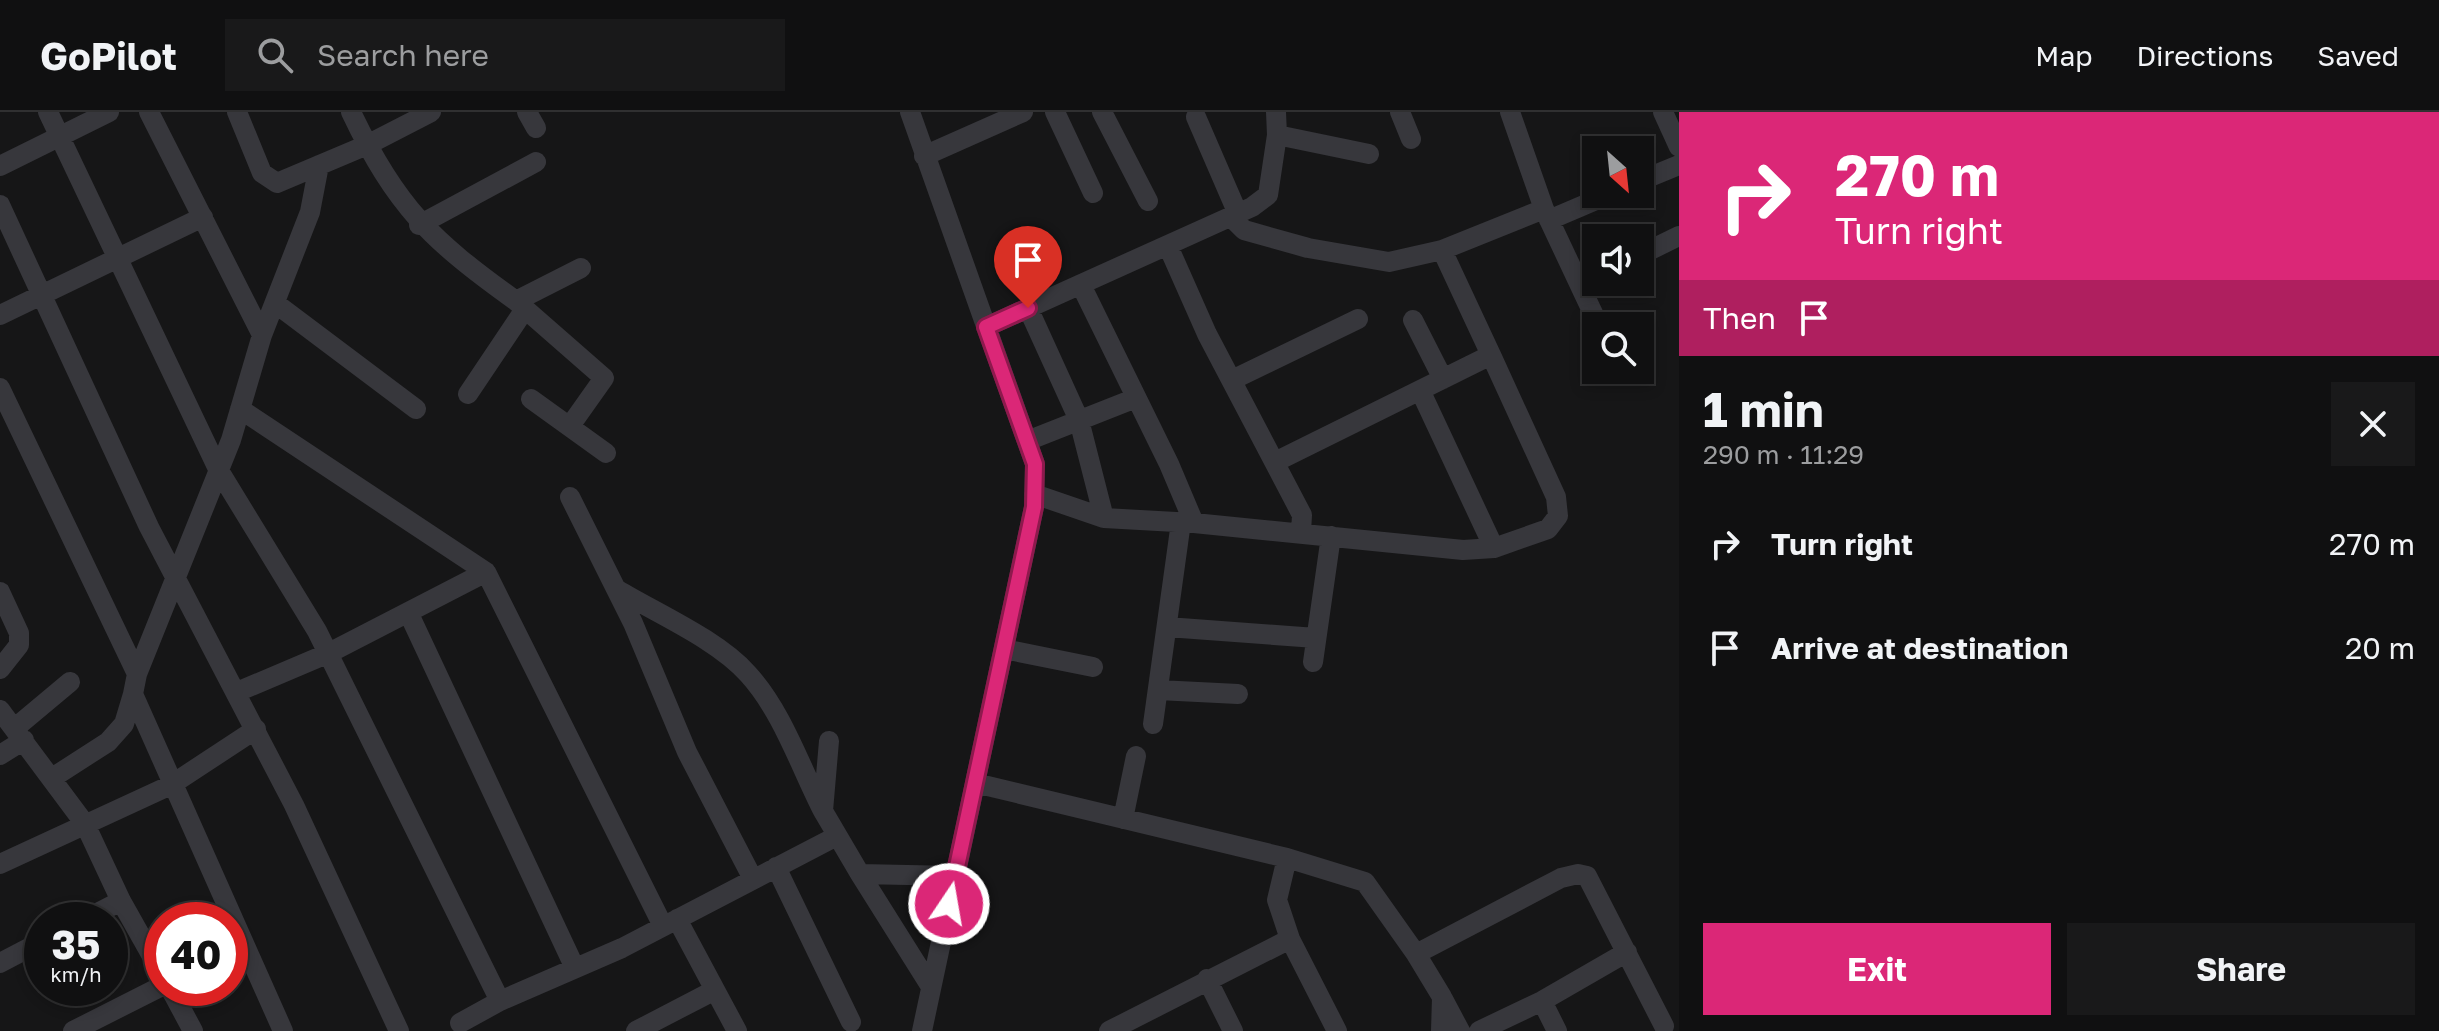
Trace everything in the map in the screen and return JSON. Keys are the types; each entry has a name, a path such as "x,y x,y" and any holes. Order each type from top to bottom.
{"street":[{"path":"48,112 218,469 329,653 500,1001"},
{"path":"0,166 109,112"},
{"path":"149,112 262,335"},
{"path":"237,112 262,173 277,183 367,145 431,112"},
{"path":"351,112 384,178 419,225 520,305 604,378 570,426"},
{"path":"910,112 1035,464 1034,494 1004,649 922,1031"},
{"path":"924,156 1023,112"},
{"path":"1055,112 1093,193"},
{"path":"1102,112 1148,201"},
{"path":"986,327 1234,216 1268,195 1277,135 1276,112"},
{"path":"1400,112 1411,139"},
{"path":"1510,112 1546,215 1592,312"},
{"path":"1663,112 1679,147"},
{"path":"1196,117 1234,216 1244,230 1308,248 1389,262 1442,250 1582,203"},
{"path":"1277,135 1369,154"},
{"path":"419,225 536,162"},
{"path":"52,778 108,742 124,724 135,684 240,409 262,335 297,252 319,165"},
{"path":"1654,175 1679,165"},
{"path":"0,205 176,581 256,729 399,1031"},
{"path":"0,315 203,217"},
{"path":"1654,248 1679,236"},
{"path":"1168,246 1232,380 1302,515 1301,532"},
{"path":"1034,494 1104,518 1301,532 1463,550 1494,548 1548,529 1558,516 1556,497 1442,250"},
{"path":"468,394 520,305 581,268"},
{"path":"1081,285 1136,398 1187,522 1153,724"},
{"path":"275,303 416,409"},
{"path":"1028,308 1079,420 1104,518"},
{"path":"1232,380 1358,319"},
{"path":"1413,320 1443,379"},
{"path":"1275,462 1491,355"},
{"path":"0,388 135,684 171,785 283,1031"},
{"path":"1420,390 1494,548"},
{"path":"1027,441 1136,398"},
{"path":"531,399 606,453"},
{"path":"240,409 486,572 670,923 715,990 737,1031"},
{"path":"570,497 633,623 687,752 753,879"},
{"path":"1313,662 1331,536"},
{"path":"237,692 329,653 486,572"},
{"path":"614,588 731,657 748,673 772,711 835,837 931,987"},
{"path":"0,592 19,633 19,645 0,669"},
{"path":"409,614 574,966"},
{"path":"1167,627 1316,638"},
{"path":"1004,649 1093,667"},
{"path":"0,755 70,682"},
{"path":"1158,690 1238,694"},
{"path":"0,710 85,824 144,942"},
{"path":"0,864 171,785 256,729"},
{"path":"823,811 829,741"},
{"path":"1123,819 1136,756"},
{"path":"975,783 1287,858 1365,882 1416,954 1460,1031"},
{"path":"460,1023 574,966 622,948 835,837"},
{"path":"1287,858 1277,900 1290,939 1337,1031"},
{"path":"776,867 851,1022"},
{"path":"860,874 955,876"},
{"path":"1416,954 1561,878 1578,874 1587,876 1666,1025"},
{"path":"1122,1028 1207,979 1290,939"},
{"path":"0,963 24,950"},
{"path":"1479,1031 1542,1001 1627,952"},
{"path":"1207,979 1233,1031"},
{"path":"636,1031 715,990"},
{"path":"73,1031 144,995"},
{"path":"1441,1031 1442,997"},
{"path":"1542,1001 1557,1031"},
{"path":"180,1006 193,1031"}],"route":[{"path":"949,904 1034,507 1035,464 986,327 1028,308"}]}
